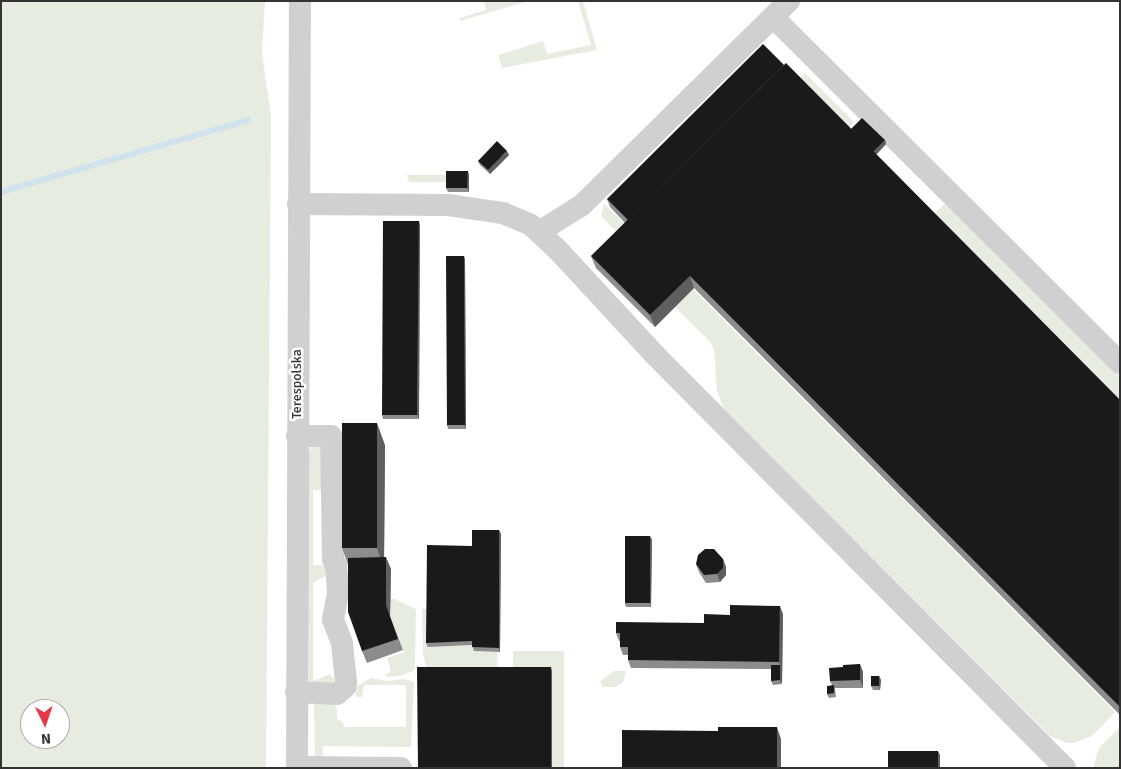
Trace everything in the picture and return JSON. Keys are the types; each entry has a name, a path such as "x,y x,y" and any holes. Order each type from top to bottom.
{"street":[{"name":"Terespolska","path":"297,768 300,1"},
{"path":"539,232 582,205 789,1"},
{"path":"773,17 1120,363"},
{"path":"298,204 448,205 503,213 531,225 662,362 1065,768"},
{"path":"296,692 337,694 345,687 346,682 342,644 333,619 338,593 336,566 333,559 331,436 297,436"},
{"path":"297,768 401,768"}],"shaded area":[{"path":"1,1 265,1 262,53 271,117 266,768 1,768"},
{"path":"484,1 528,1 460,21 460,18 486,10"},
{"path":"578,1 583,1 597,50 502,68 498,55 543,41 547,54 591,45"},
{"path":"805,73 854,122 847,130 797,81"},
{"path":"407,175 448,175 448,182 409,182"},
{"path":"604,204 630,229 623,238 601,216"},
{"path":"947,204 1120,377 1120,404 932,216 943,205"},
{"path":"693,289 1115,712 1097,731 1090,737 1074,743 1067,743 1050,736 724,410 717,391 714,349 710,342 675,307"},
{"path":"322,443 321,490 313,490 313,565 328,566 329,574 313,583 313,681 330,674 334,679 334,684 309,682 307,453 313,445"},
{"path":"390,597 416,609 415,669 400,676 389,677 385,675 391,671 387,658 404,652 390,616"},
{"path":"422,609 428,609 428,647 473,645 474,651 497,652 498,671 427,671 423,654"},
{"path":"513,651 564,651 564,768 552,768 552,671 513,671"},
{"path":"614,671 626,671 623,682 616,687 603,687 600,682"},
{"path":"371,678 387,681 405,679 414,682 411,747 323,746 323,757 315,759 314,701 332,702 337,709 337,719 343,722 344,727 406,727 406,685 364,685 362,697 356,697 355,687"},
{"path":"1120,727 1120,768 1093,768 1099,748"}],"building":[{"path":"763,44 784,65 628,220 607,199"},
{"path":"786,63 1120,400 1120,707 690,276 650,315 591,256"},
{"path":"862,118 885,140 873,152 851,129"},
{"path":"497,141 507,151 488,170 478,161"},
{"path":"446,171 468,171 467,188 446,188"},
{"path":"383,221 419,221 417,415 382,415"},
{"path":"446,256 464,256 465,425 447,425"},
{"path":"342,423 377,423 377,548 342,548"},
{"path":"472,530 499,530 499,648 472,647 472,641 426,643 427,545 472,546"},
{"path":"625,536 650,536 650,603 625,603"},
{"path":"705,549 714,549 723,559 723,568 717,574 704,575 696,564 698,555"},
{"path":"386,557 386,605 398,639 362,651 348,612 348,558"},
{"path":"730,605 780,606 779,662 628,660 628,647 620,647 620,633 616,633 616,622 704,623 704,614 730,615"},
{"path":"860,664 860,680 830,681 829,668"},
{"path":"771,665 780,665 780,680 771,681"},
{"path":"417,667 551,667 551,768 418,768"},
{"path":"871,676 879,676 879,686 871,686"},
{"path":"834,685 834,693 827,694 827,686"},
{"path":"718,727 777,727 777,768 718,768"},
{"path":"622,730 718,731 718,768 622,768"},
{"path":"888,751 938,751 938,768 888,768"}],"waterway":[{"path":"1,192 249,120"}]}
